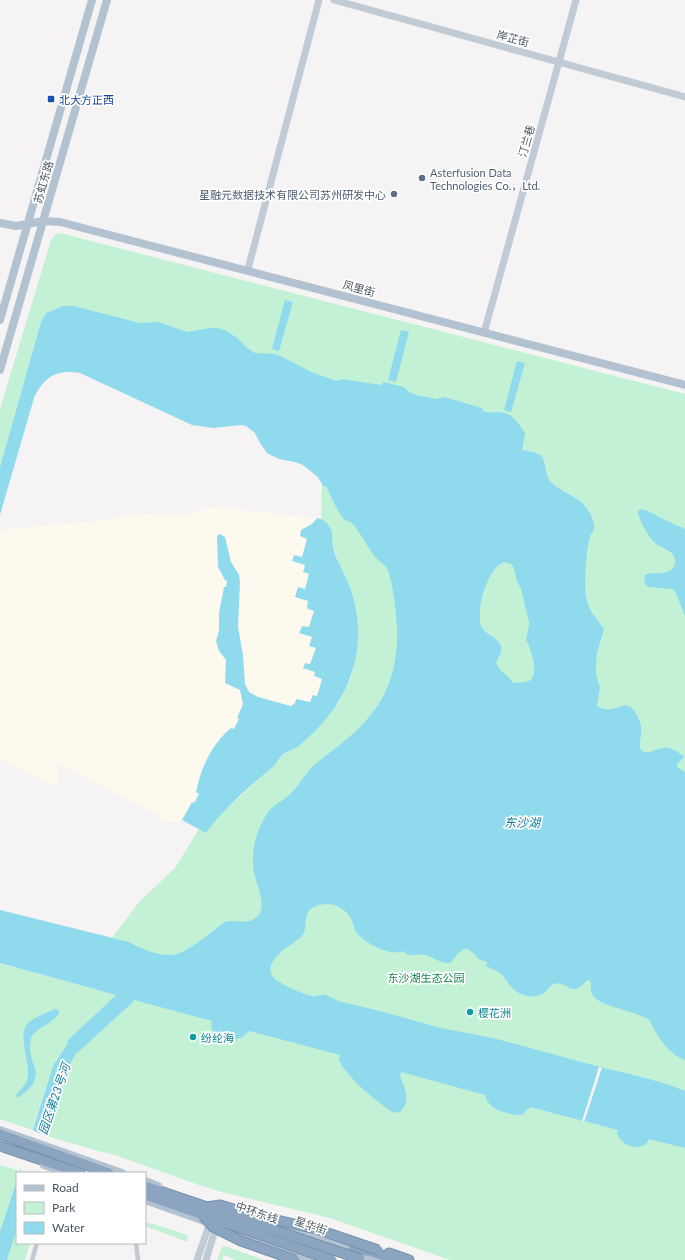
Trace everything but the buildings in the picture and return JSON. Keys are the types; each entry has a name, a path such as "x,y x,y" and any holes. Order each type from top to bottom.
{"highway":[{"path":"0,1134 107,1172"},
{"path":"0,1146 77,1172"},
{"name":"中环东线","path":"146,1186 204,1211 332,1260"},
{"name":"中环东线","path":"146,1195 204,1211 362,1260"},
{"path":"295,1260 241,1241 213,1227 204,1211 220,1205 250,1214 316,1229 409,1260"},
{"path":"352,1251 370,1251 395,1260"}],"main road":[{"name":"苏虹东路","path":"0,320 92,0"},
{"name":"苏虹东路","path":"0,370 107,0"},
{"name":"凤里街","path":"0,223 16,226 44,221 60,222 685,385"},
{"path":"0,1130 119,1172"},
{"path":"0,1150 63,1172"},
{"name":"星华街","path":"146,1181 217,1208 284,1228 379,1260"},
{"path":"146,1200 213,1224 229,1232 311,1260"},
{"path":"271,1246 287,1260"}],"street":[{"path":"248,270 319,0"},
{"name":"岸芷街","path":"334,0 685,97"},
{"name":"汀兰巷","path":"484,333 576,0"},
{"path":"206,1260 217,1208"},
{"path":"196,1260 213,1224"},
{"path":"32,1260 37,1244"},
{"path":"136,1244 138,1260"}],"shaded area":[{"path":"217,507 321,519 352,675 206,833 181,819 179,822 170,822 57,762 59,788 0,759 0,530 95,521 140,514 183,515"}],"green space":[{"name":"东沙湖生态公园","path":"60,233 685,394 685,1260 450,1260 330,1218 226,1193 112,1154 47,1136 69,1066 75,1055 134,1000 112,938 139,902 175,868 199,829 206,832 227,808 274,766 282,755 297,747 340,701 352,675 358,642 358,625 353,596 336,556 332,534 328,525 321,519 322,483 310,470 318,438 46,313 41,322 0,467 0,409 51,240 56,234"},
{"path":"0,963 116,995 67,1041 68,1043 54,1063 32,1130 0,1119"},
{"path":"0,1165 20,1171 16,1172 16,1183 0,1231 1,1176"},
{"path":"146,1222 187,1235 188,1242 146,1226"},
{"path":"16,1232 16,1244 30,1244 25,1260 7,1260"},
{"path":"225,1246 264,1260 235,1260 224,1255 222,1259 224,1260 217,1260 222,1247"}],"water":[{"path":"285,300 293,302 279,351 272,349"},
{"name":"东沙湖","path":"63,306 74,306 140,323 158,322 187,332 217,328 227,331 255,353 274,354 283,357 309,371 336,381 342,379 381,385 384,382 404,387 409,392 416,395 436,399 444,397 482,408 485,412 499,412 508,414 515,419 525,433 522,450 534,452 540,455 544,460 547,475 551,482 584,505 590,513 594,524 586,558 586,597 591,610 604,629 597,653 596,664 596,674 600,687 597,706 603,709 614,709 624,705 631,707 640,724 640,746 642,751 647,752 661,748 668,748 677,751 684,757 677,764 678,768 685,772 685,1060 668,1049 656,1033 650,1021 637,1014 610,1006 596,999 591,992 591,982 589,980 577,989 571,989 557,983 552,985 541,995 526,996 514,989 502,975 486,966 487,962 478,959 467,949 460,952 451,962 448,963 425,955 408,955 403,951 392,952 378,948 356,932 347,913 338,906 323,904 312,908 307,914 303,934 275,959 271,965 271,971 273,977 280,982 308,995 329,996 340,1001 437,1027 515,1044 652,1080 685,1091 685,1148 649,1139 642,1146 632,1147 621,1140 617,1134 618,1130 530,1107 522,1115 505,1113 494,1108 487,1100 485,1095 401,1072 400,1076 406,1094 406,1103 401,1111 394,1113 379,1103 355,1082 339,1060 340,1055 249,1031 241,1038 232,1040 223,1038 214,1033 211,1027 212,1021 134,1000 75,1055 69,1066 35,1172 19,1172 54,1063 68,1043 67,1041 116,995 0,963 0,910 129,942 150,952 167,955 178,954 185,951 225,922 245,922 258,916 262,903 254,872 253,859 255,841 261,824 270,810 298,786 313,766 361,727 371,715 387,689 392,675 397,643 394,596 391,579 386,567 377,559 353,524 341,516 326,486 323,486 318,477 303,465 279,459 267,453 255,433 246,426 241,425 214,428 192,425 80,373 64,372 52,376 42,385 34,398 0,515 0,467 41,322 46,313","holes":["504,562 511,564 514,568 529,622 526,640 534,662 534,674 529,681 513,683 496,663 501,653 501,646 497,640 485,632 481,626 480,610 484,590 493,572"]},
{"path":"401,330 409,332 396,382 388,380"},
{"path":"517,361 525,363 511,412 504,410"},
{"path":"641,509 685,529 685,616 675,591 672,589 649,587 644,581 645,575 652,573 663,573 673,569 675,560 672,553 655,543 644,528 638,514 638,511"},
{"path":"317,518 325,521 330,528 335,555 349,584 353,597 357,615 358,633 357,651 353,668 339,701 316,730 296,748 282,755 273,767 229,806 206,833 182,820 192,802 194,803 199,794 196,792 198,783 208,757 224,734 231,728 234,729 239,719 237,718 243,704 240,690 225,683 226,660 219,651 216,641 219,631 219,613 224,587 226,587 227,581 218,567 217,536 220,534 225,537 231,562 239,575 238,627 243,655 245,684 249,692 258,697 291,706 295,703 296,699 310,702 313,695 317,696 322,679 314,676 315,672 303,668 305,663 310,664 316,648 309,646 312,637 299,633 302,626 309,627 314,611 308,609 308,601 295,597 298,587 305,589 309,574 303,572 305,565 292,561 294,555 302,557 307,539 300,536 301,530 312,524"},
{"path":"55,1009 58,1010 59,1013 56,1017 33,1034 31,1038 30,1053 36,1073 35,1078 28,1090 17,1098 16,1095 25,1084 28,1074 23,1036 24,1029 33,1019"},
{"path":"16,1183 16,1232 7,1260 0,1260 0,1231"}],"pier":[{"path":"599,1067 602,1068 584,1122 582,1121"},
{"path":"32,1130 47,1136 45,1142 47,1143 37,1172 22,1172 20,1171 21,1168 19,1167 27,1139 30,1137"}],"place":[{"name":"北大方正西","path":"51,99"},
{"name":"Asterfusion Data Technologies Co.，Ltd.","path":"422,178"},
{"name":"星融元数据技术有限公司苏州研发中心","path":"394,194"},
{"name":"樱花洲","path":"470,1012"},
{"name":"纷纶海","path":"193,1037"}],"water label":[{"name":"园区第23号河","path":"54,1099"}]}
